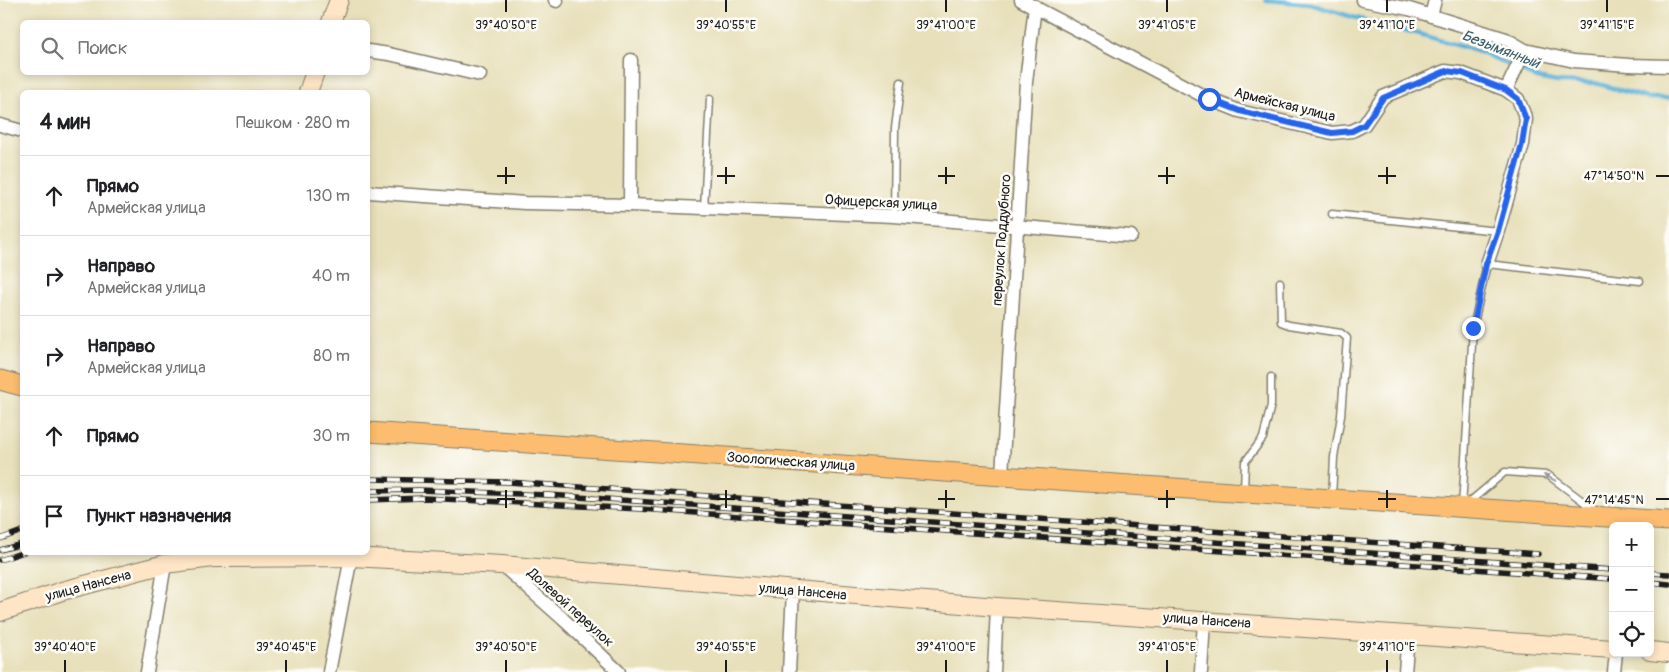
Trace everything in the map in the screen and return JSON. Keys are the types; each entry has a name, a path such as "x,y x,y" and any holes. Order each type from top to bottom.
{"main road":[{"path":"332,20 339,0"},
{"path":"309,90 314,75"},
{"path":"0,380 20,385"},
{"name":"Зоологическая улица","path":"370,432 1244,492"},
{"path":"1244,492 1669,521"},
{"name":"улица Нансена","path":"0,612 62,591 165,564 213,558 351,557 502,565 997,607 1609,649"},
{"path":"1654,651 1669,653"}],"street":[{"name":"Армейская улица","path":"1021,0 1209,99 1240,111 1332,133 1352,131 1364,125 1383,98 1446,71 1462,73 1506,90 1518,99 1526,119 1522,144 1498,231 1486,264"},
{"path":"1363,0 1431,16 1506,39 1525,50 1574,61 1669,66"},
{"path":"1431,16 1436,0"},
{"name":"переулок Поддубного","path":"1002,475 1026,82 1035,6"},
{"path":"1506,90 1525,50"},
{"path":"370,51 390,54 480,75"},
{"path":"630,205 631,60"},
{"path":"0,125 20,130"},
{"name":"Офицерская улица","path":"370,192 525,203 630,205 894,216 1131,236"},
{"path":"329,672 351,557"},
{"path":"147,672 165,564"},
{"name":"Долевой переулок","path":"502,565 619,672"},
{"path":"789,672 793,590"},
{"path":"994,672 997,607"},
{"path":"1201,672 1204,620"},
{"path":"1405,672 1408,634"},
{"path":"1614,672 1616,657"}],"lane":[{"path":"894,216 895,128 901,82"},
{"path":"704,208 710,99"},
{"path":"1332,214 1498,231"},
{"path":"1462,508 1473,328 1486,264 1640,280"},
{"path":"1280,282 1281,322 1289,326 1341,333 1347,338 1341,416 1334,457 1332,499"},
{"path":"1244,492 1245,462 1263,438 1271,405 1271,377"},
{"path":"1462,508 1505,472 1548,475 1604,517"}],"waterway":[{"name":"Безымянный","path":"1266,0 1310,4 1416,33 1483,53 1537,78 1557,82 1595,83 1647,98 1669,98"}],"railway":[{"path":"370,479 508,482 1538,554"},
{"path":"370,491 419,490 549,495 1609,570"},
{"path":"370,500 424,498 640,509 1609,579"},
{"path":"0,539 20,532"},
{"path":"0,550 20,545"},
{"path":"0,560 20,553"},
{"path":"1654,573 1669,574"},
{"path":"1654,582 1669,584"}],"route":[{"path":"1209,99 1240,111 1332,133 1352,131 1364,125 1383,98 1446,71 1462,73 1506,90 1518,99 1526,119 1522,144 1498,231 1486,264 1473,328"}]}
